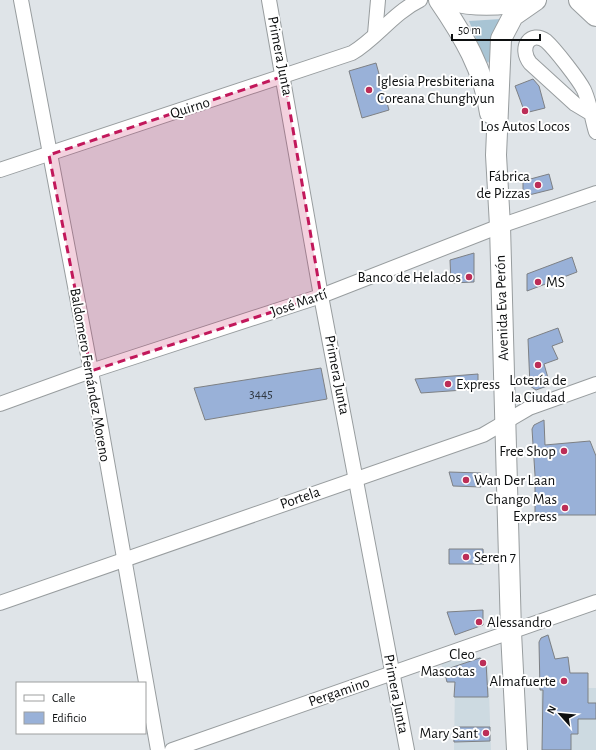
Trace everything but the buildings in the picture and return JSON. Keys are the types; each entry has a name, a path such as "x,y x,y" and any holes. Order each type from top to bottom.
{"highway":[{"path":"580,0 596,14"}],"main road":[{"name":"Avenida Eva Perón","path":"439,0 457,26 480,71 489,105 496,155 500,226 511,632 517,750"},
{"path":"449,0 480,5 503,5 527,0"},
{"name":"Avenida Eva Perón","path":"496,155 501,39 512,16 536,0"}],"street":[{"name":"Baldomero Fernández Moreno","path":"21,0 49,155 91,371 145,682"},
{"name":"Primera Junta","path":"269,0 284,76 321,296 357,478 407,750"},
{"path":"375,34 378,0"},
{"name":"Quirno","path":"0,170 49,155 352,53 392,18 420,0"},
{"path":"590,112 575,104 530,63 524,50 525,45 529,41 534,38 541,39 557,54 584,90 596,132"},
{"name":"José Martí","path":"0,404 91,371 321,296 500,226 596,193"},
{"name":"Portela","path":"0,603 483,435 529,408 596,384"},
{"name":"Pergamino","path":"172,750 596,602"},
{"name":"Baldomero Fernández Moreno","path":"146,685 158,750"}],"highlighted area":[{"path":"284,76 321,296 91,371 49,155"}],"shaded area":[{"path":"501,19 492,56 488,63 483,56 469,21"},
{"path":"549,634 555,659 568,657 570,673 588,673 588,688 596,688 596,750 542,750 540,644 541,637"},
{"path":"480,657 488,663 491,750 454,750 455,682 447,682 441,663"}],"place":[{"name":"Iglesia Presbiteriana Coreana Chunghyun","path":"369,90"},
{"name":"Los Autos Locos","path":"525,111"},
{"name":"Fábrica de Pizzas","path":"538,185"},
{"name":"Banco de Helados","path":"469,277"},
{"name":"MS","path":"538,282"},
{"name":"Lotería de la Ciudad","path":"538,365"},
{"name":"Express","path":"448,384"},
{"name":"Free Shop","path":"564,451"},
{"name":"Wan Der Laan","path":"466,480"},
{"name":"Chango Mas Express","path":"565,508"},
{"name":"Seren 7","path":"466,557"},
{"name":"Alessandro","path":"479,622"},
{"name":"Cleo Mascotas","path":"483,663"},
{"name":"Almafuerte","path":"564,681"},
{"name":"Mary Sant","path":"486,733"}]}
